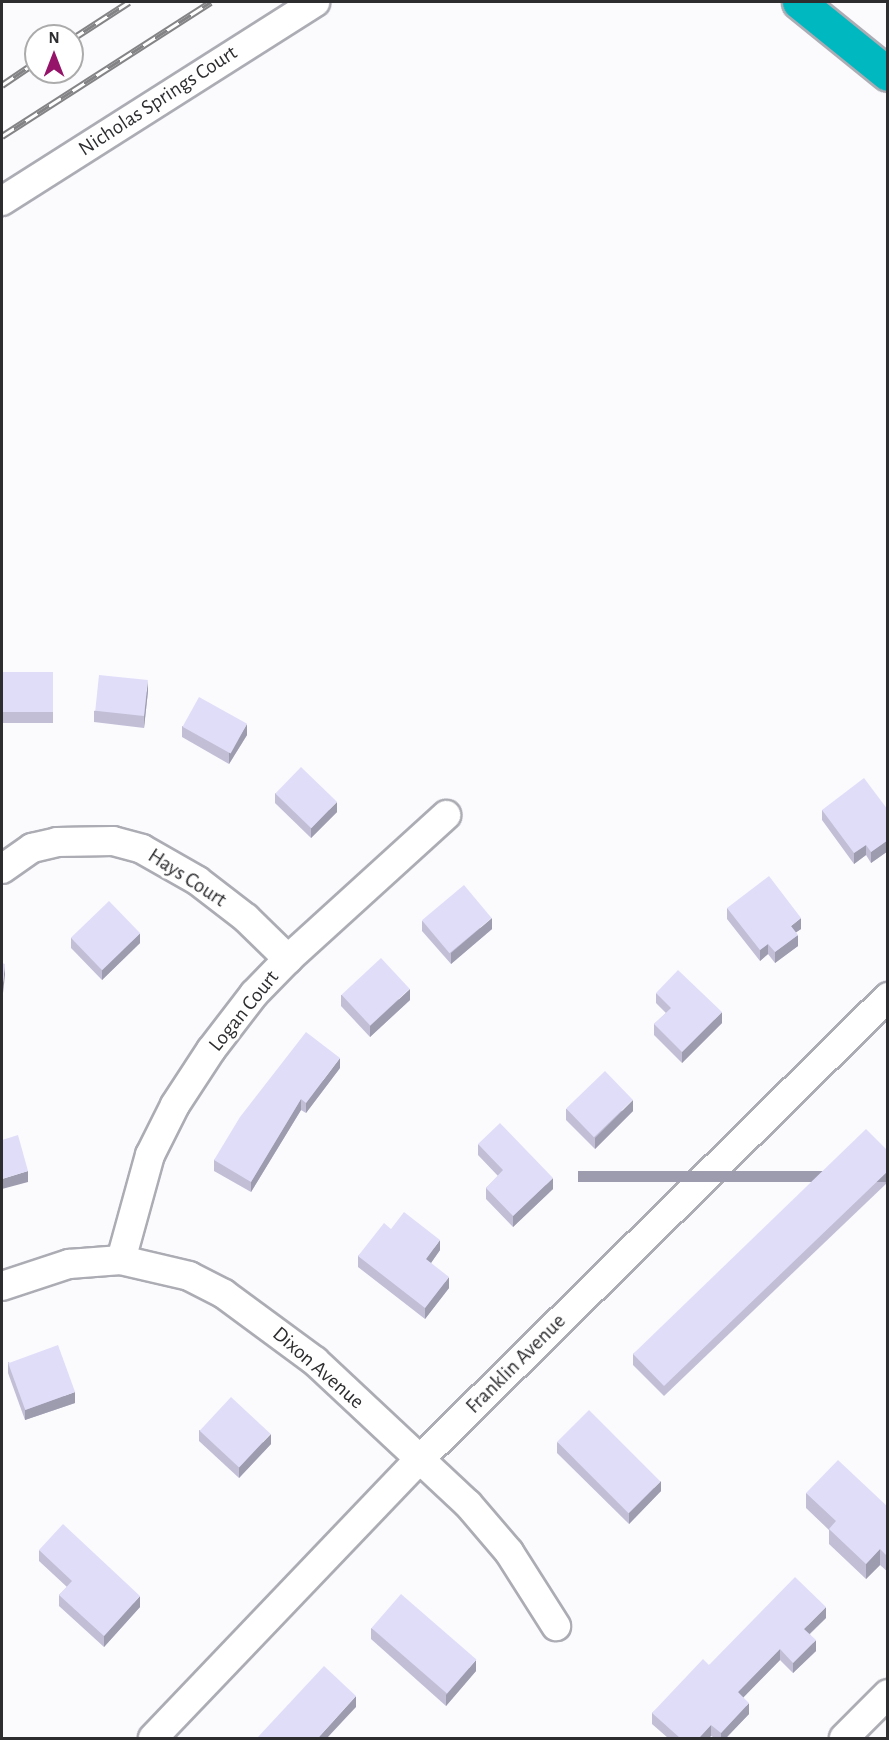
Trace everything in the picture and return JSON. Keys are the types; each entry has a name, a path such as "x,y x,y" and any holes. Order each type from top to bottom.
{"highway":[{"path":"799,2 888,74"}],"street":[{"name":"Nicholas Springs Court","path":"2,201 315,2"},
{"name":"Logan Court","path":"121,1260 146,1166 175,1105 254,994 288,959 446,815"},
{"name":"Hays Court","path":"2,868 32,848 57,842 113,841 142,849 198,880 246,918 288,959"},
{"name":"Franklin Avenue","path":"153,1738 419,1460 888,996"},
{"name":"Dixon Avenue","path":"2,1286 69,1264 121,1260 189,1276 256,1314 315,1361 468,1504 509,1552 556,1626"},
{"path":"844,1738 888,1694"}],"building":[{"path":"2,672 53,672 53,712 2,712"},
{"path":"99,675 148,680 144,716 95,711"},
{"path":"199,697 247,724 231,753 183,727"},
{"path":"301,767 337,802 311,828 275,794"},
{"path":"864,778 888,810 888,840 871,852 866,845 854,853 822,810"},
{"path":"769,876 801,918 791,926 798,935 775,952 768,944 760,950 727,908"},
{"path":"464,885 492,918 450,953 422,920"},
{"path":"109,901 140,933 102,970 71,938"},
{"path":"381,958 410,989 370,1026 342,995"},
{"path":"2,963 5,964 2,992"},
{"path":"678,970 722,1012 682,1052 654,1024 671,1008 656,993"},
{"path":"306,1032 340,1058 306,1103 301,1099 251,1182 214,1160 240,1117"},
{"path":"605,1071 633,1100 594,1137 566,1109"},
{"path":"500,1123 553,1178 513,1216 486,1188 503,1170 478,1144"},
{"path":"866,1129 888,1151 888,1171 664,1386 633,1354"},
{"path":"18,1135 28,1171 2,1179 2,1140"},
{"path":"404,1212 440,1240 426,1259 449,1277 425,1308 358,1256 384,1223 391,1229"},
{"path":"58,1345 75,1392 25,1410 8,1363"},
{"path":"231,1397 270,1434 239,1467 200,1431"},
{"path":"589,1410 660,1481 629,1513 557,1442"},
{"path":"838,1460 888,1507 888,1557 880,1549 866,1564 829,1529 836,1521 806,1493"},
{"path":"63,1524 140,1596 104,1636 59,1595 72,1581 39,1550"},
{"path":"795,1577 826,1607 804,1629 816,1640 793,1663 780,1649 738,1692 749,1703 721,1733 711,1725 699,1738 680,1738 652,1713 703,1659 709,1665"},
{"path":"401,1594 476,1660 447,1694 371,1628"},
{"path":"324,1666 356,1696 318,1738 257,1738"}],"railway":[{"path":"84,31 129,2"},
{"path":"2,136 211,2"},
{"path":"2,85 24,70"}]}
